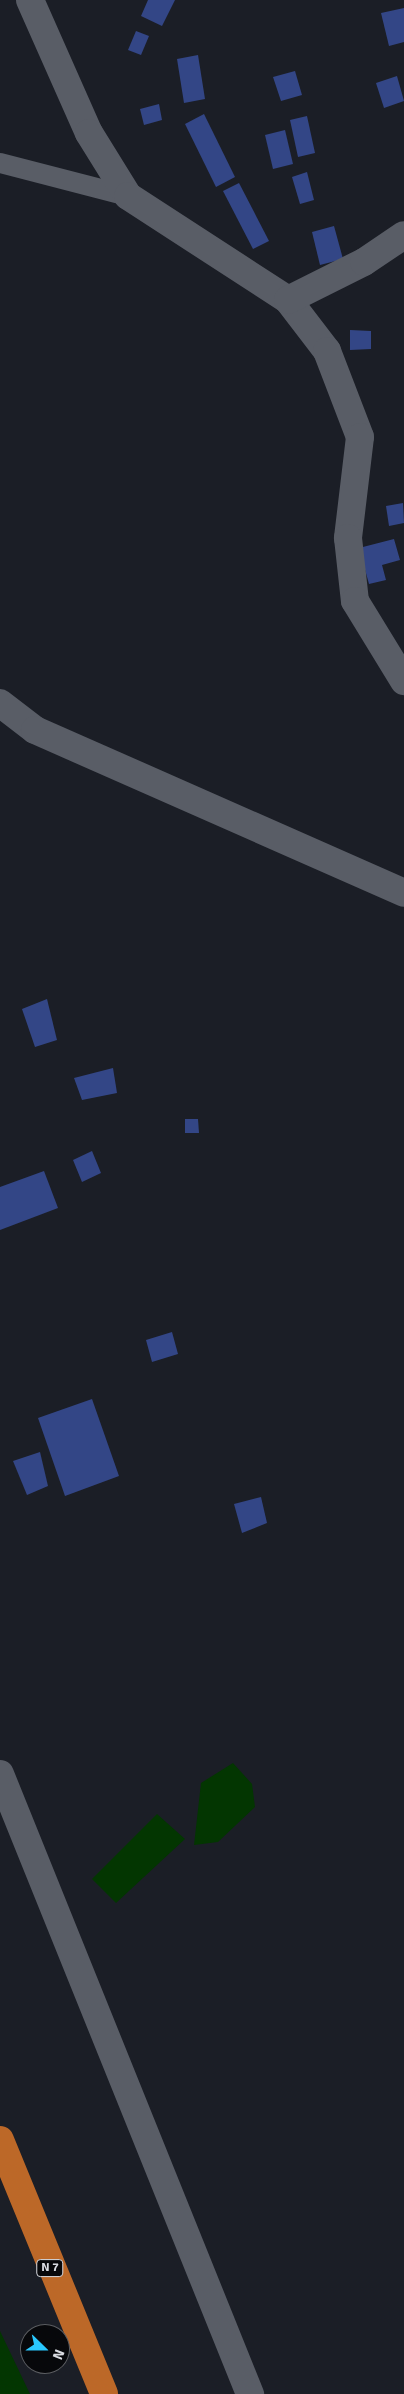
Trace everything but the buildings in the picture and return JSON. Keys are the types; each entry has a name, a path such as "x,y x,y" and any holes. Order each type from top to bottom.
{"highway":[{"name":"N 7","path":"0,2140 104,2394"}],"street":[{"path":"30,0 88,133 128,196 288,300 327,351 360,437 348,538 355,601 404,681"},
{"path":"288,300 364,262 404,235"},
{"path":"0,704 35,730 404,894"},
{"path":"0,1774 250,2394"}],"lane":[{"path":"0,163 128,196"}],"green space":[{"path":"233,1763 252,1784 255,1807 218,1842 194,1845 201,1783"},
{"path":"157,1814 185,1839 116,1903 92,1879"},
{"path":"0,2331 30,2394 0,2394"}]}
